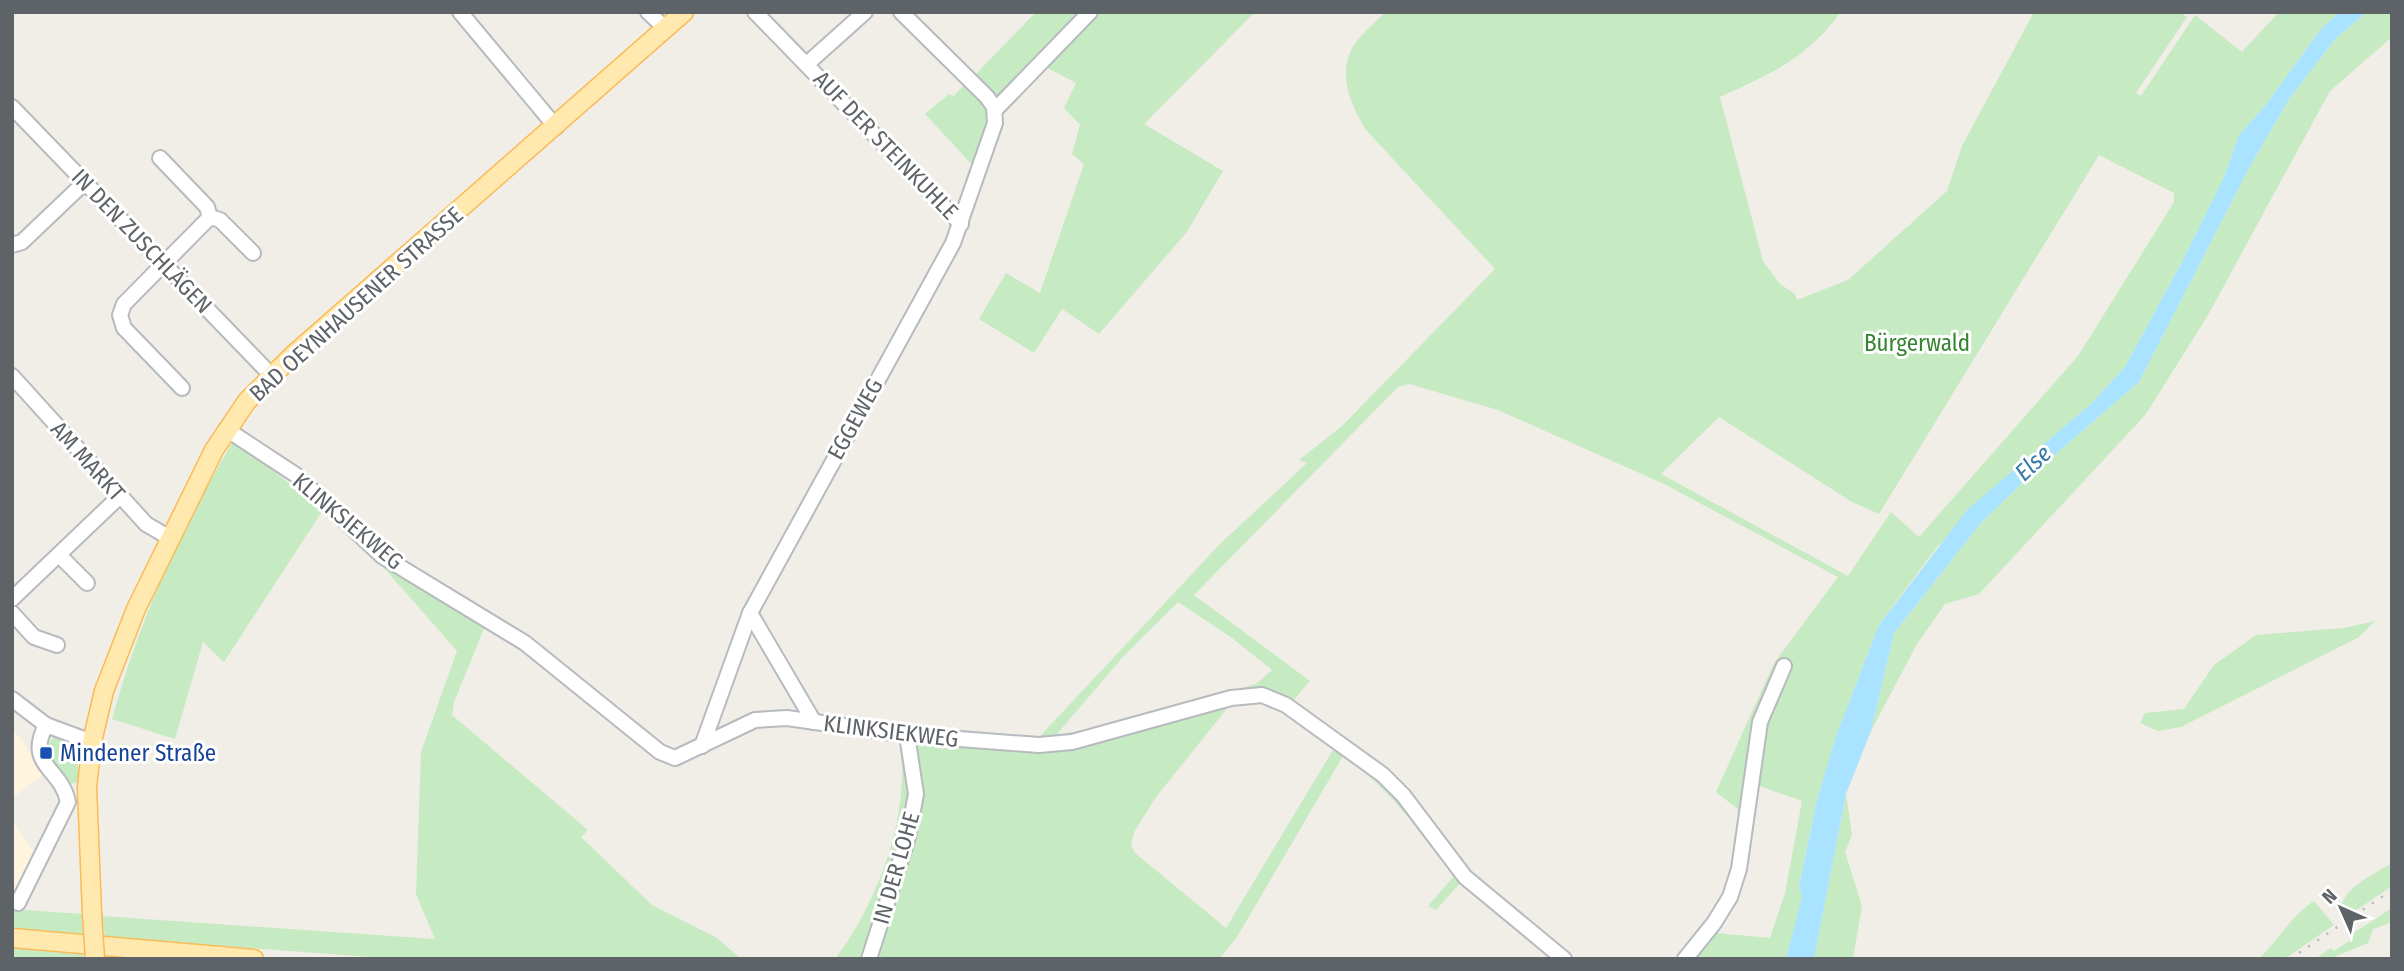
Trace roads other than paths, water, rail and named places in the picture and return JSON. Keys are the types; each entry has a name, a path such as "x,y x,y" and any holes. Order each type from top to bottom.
{"main road":[{"name":"BAD OEYNHAUSENER STRASSE","path":"95,959 87,787 92,742 104,691 170,538 226,429 271,375 684,12"},
{"path":"12,938 254,959"},
{"path":"183,954 203,959"}],"street":[{"path":"460,12 556,127"},
{"path":"648,12 666,29"},
{"name":"AUF DER STEINKUHLE","path":"755,12 808,63 961,224 995,123 995,110"},
{"name":"AUF DER STEINKUHLE","path":"808,63 865,12"},
{"path":"901,12 976,86 995,110 1090,12"},
{"name":"IN DEN ZUSCHLÄGEN","path":"12,107 271,375"},
{"path":"160,158 207,207 210,217"},
{"path":"12,246 22,242 85,182"},
{"path":"210,217 220,220 253,253"},
{"path":"182,388 124,328 120,315 124,304 210,217"},
{"name":"EGGEWEG","path":"702,746 750,613 961,224"},
{"name":"AM MARKT","path":"12,376 146,524 170,538"},
{"name":"KLINKSIEKWEG","path":"226,429 296,475 382,556 525,643 660,752 676,758 755,720 787,718 907,735 1039,745 1072,741 1231,698 1262,695 1286,705 1383,775 1403,795 1465,877 1564,959"},
{"path":"12,598 120,496"},
{"path":"59,555 87,583"},
{"path":"12,613 34,637 57,645"},
{"path":"750,613 814,722"},
{"path":"1685,959 1714,923 1730,897 1739,869 1760,722 1784,666"},
{"path":"12,699 46,725 92,742"},
{"path":"18,903 68,802 66,792 38,755 38,740 46,725"},
{"name":"IN DER LOHE","path":"869,959 908,837 916,794 907,735"}],"water":[{"name":"Else","path":"2340,12 2367,12 2336,38 2289,99 2248,170 2139,382 2020,485 1981,523 1894,633 1871,731 1846,794 1814,959 1786,959 1802,897 1799,886 1817,800 1836,736 1879,625 1967,510 2092,403 2125,367 2224,177 2239,135 2265,106 2321,29"}],"railway":[{"path":"2290,959 2392,890"}],"place":[{"name":"Mindener Straße","path":"46,753"}],"park label":[{"name":"Bürgerwald","path":"1917,343"}]}
